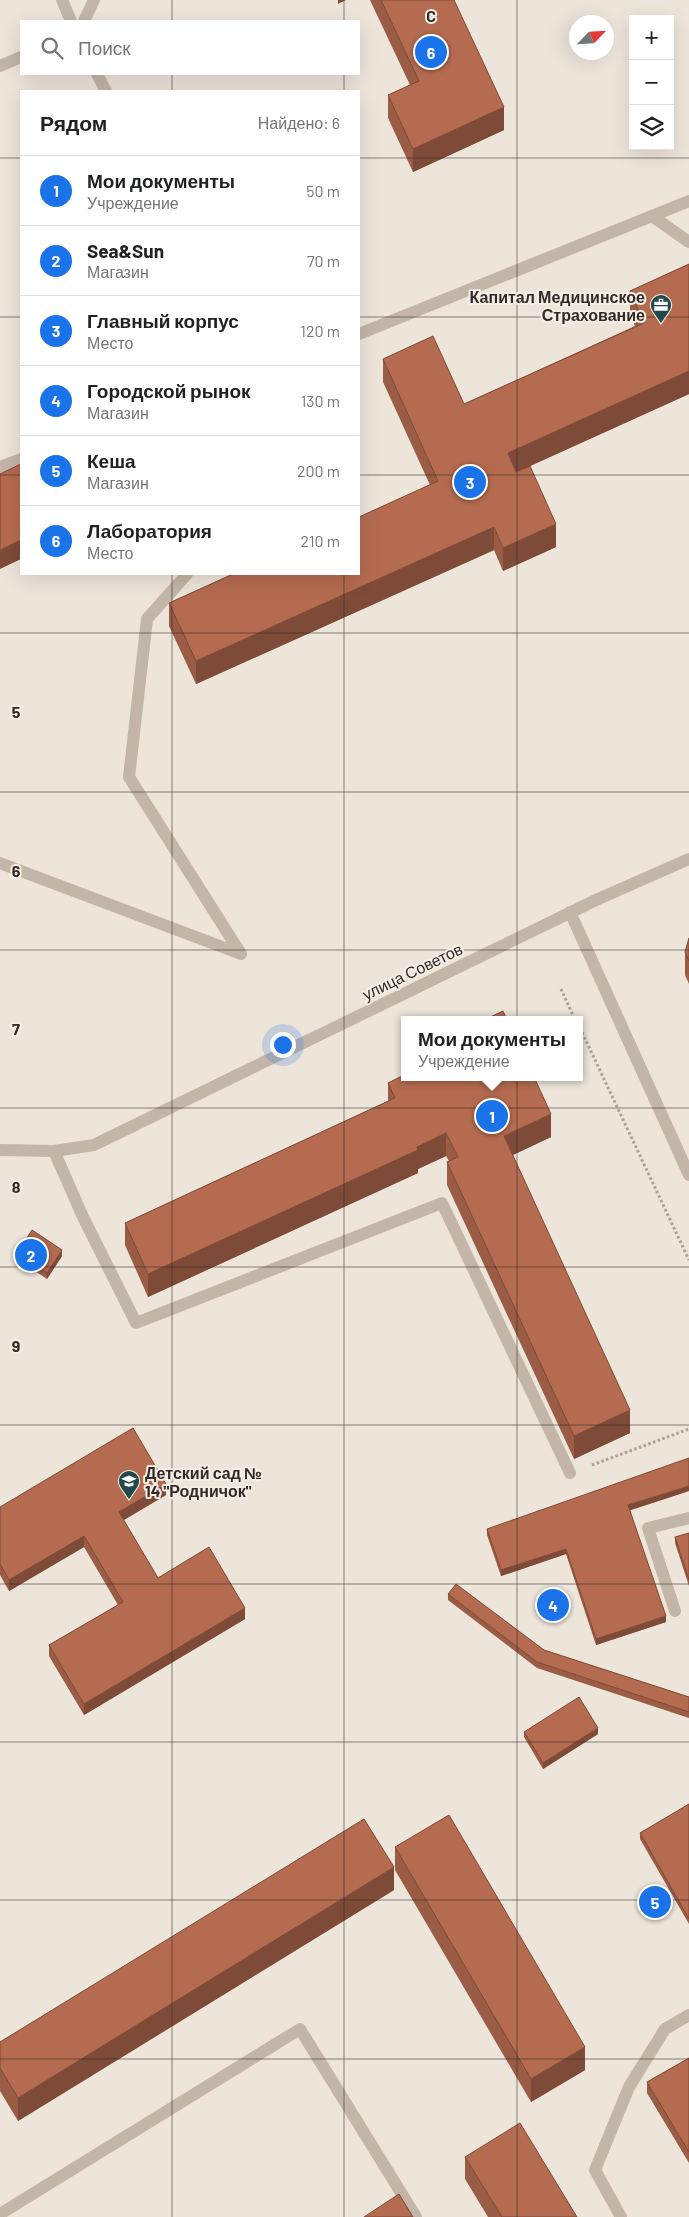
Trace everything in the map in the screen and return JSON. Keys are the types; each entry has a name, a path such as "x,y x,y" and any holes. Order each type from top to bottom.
{"street":[{"path":"62,0 71,20"},
{"path":"84,20 94,0"},
{"path":"0,66 20,57"},
{"path":"98,75 105,90"},
{"path":"360,334 689,201"},
{"path":"652,216 689,242"},
{"path":"0,467 20,459"},
{"path":"0,863 241,954 128,777 147,619 186,575"},
{"name":"улица Советов","path":"0,1150 54,1151 94,1145 570,912 689,859"},
{"path":"570,912 689,1175"},
{"path":"54,1151 83,1217 136,1322 442,1203 570,1474"},
{"path":"675,1611 648,1528 689,1518"},
{"path":"621,2217 595,2170 629,2086 665,2029 689,2015"},
{"path":"0,2214 300,2029 416,2217"}],"path":[{"path":"561,989 574,1016"},
{"path":"583,1034 689,1260"},
{"path":"570,1474 689,1429"}],"building":[{"path":"381,0 454,0 504,107 413,149 388,95 419,81"},
{"path":"689,264 689,371 508,453 516,472 530,466 556,524 503,548 494,527 196,661 169,603 231,575 360,575 360,517 438,481 383,359 433,336 464,404 644,323 630,291"},
{"path":"20,464 20,540 0,550 0,474"},
{"path":"689,938 689,961 685,952"},
{"path":"503,1011 505,1016 492,1016"},
{"path":"401,1076 401,1081 536,1081 551,1114 504,1136 630,1410 574,1436 447,1162 458,1157 446,1133 417,1147 418,1150 148,1274 125,1223 395,1098 388,1083"},
{"path":"32,1230 62,1250 47,1273 17,1253"},
{"path":"133,1428 166,1484 119,1512 158,1578 209,1547 245,1608 84,1704 49,1645 123,1602 84,1536 9,1580 0,1564 0,1507"},
{"path":"689,1458 689,1486 628,1505 666,1616 596,1639 566,1549 501,1570 487,1529"},
{"path":"689,1533 689,1580 675,1537"},
{"path":"456,1584 544,1650 689,1697 689,1712 537,1662 448,1594"},
{"path":"579,1697 598,1728 543,1763 524,1732"},
{"path":"689,1804 689,1919 640,1833"},
{"path":"449,1815 585,2047 531,2079 395,1847"},
{"path":"364,1819 394,1867 18,2098 0,2068 0,2042"},
{"path":"689,2058 689,2152 647,2082"},
{"path":"520,2123 577,2217 502,2217 465,2157"},
{"path":"399,2194 413,2217 364,2217"}],"place":[{"name":"Лаборатория","path":"431,52"},
{"name":"Капитал Медицинское Страхование","path":"661,324"},
{"name":"Главный корпус","path":"470,482"},
{"name":"Мои документы","path":"492,1116"},
{"name":"Sea&Sun","path":"31,1255"},
{"name":"Детский сад № 14 \"Родничок\"","path":"129,1500"},
{"name":"Городской рынок","path":"553,1605"},
{"name":"Кеша","path":"655,1902"}]}
